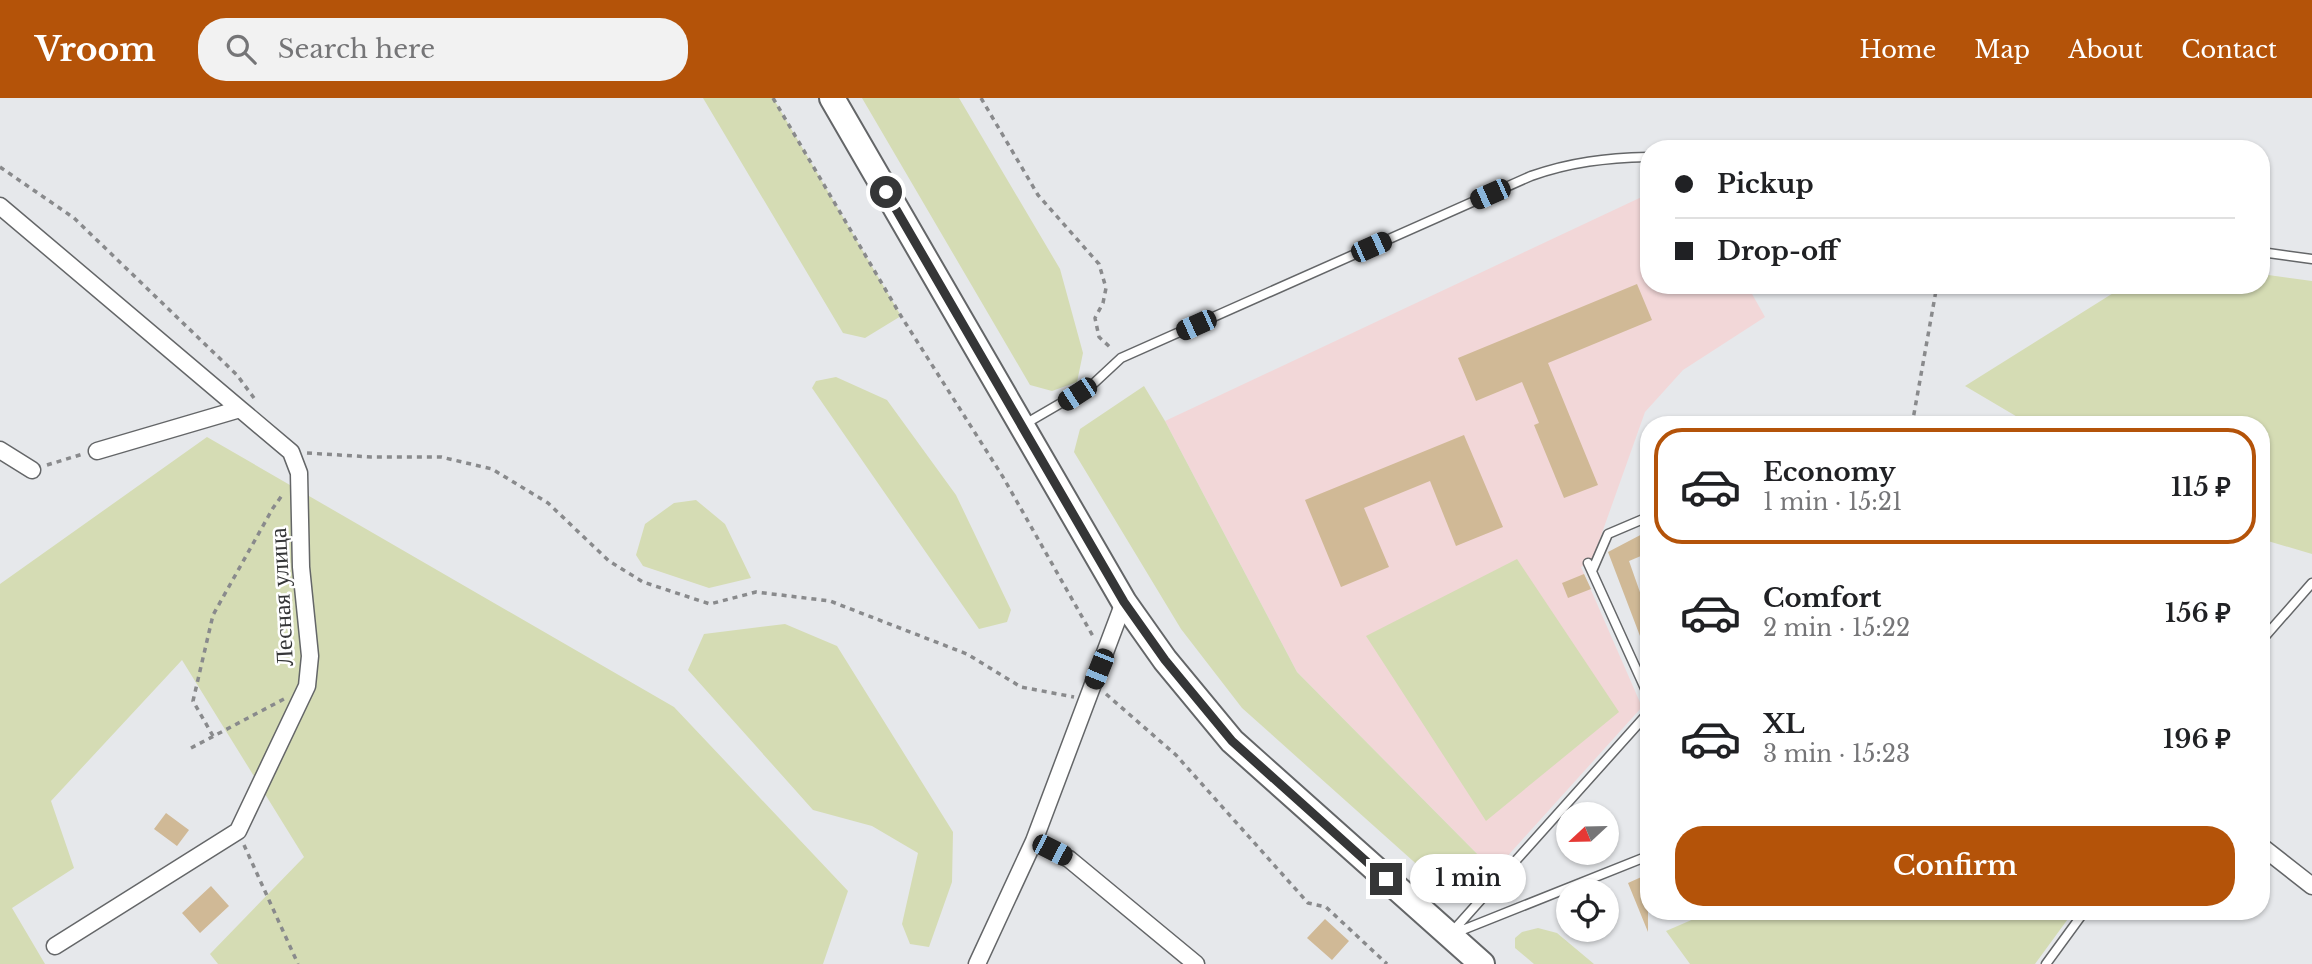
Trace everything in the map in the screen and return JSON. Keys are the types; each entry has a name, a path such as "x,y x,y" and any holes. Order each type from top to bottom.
{"main road":[{"path":"832,98 1124,602 1165,660 1232,741 1482,964"}],"street":[{"name":"Лесная улица","path":"0,206 291,452 299,473 301,568 310,656 307,686 238,831"},
{"path":"97,450 240,409"},
{"path":"0,450 32,470"},
{"path":"977,964 1034,841 1124,602"},
{"path":"55,946 238,831"},
{"path":"1034,841 1069,859 1196,964"},
{"path":"2270,853 2312,886"}],"lane":[{"path":"1023,426 1092,385 1121,358 1531,176 1563,165 1610,158 1640,157"},
{"path":"2270,253 2312,259"},
{"path":"1640,520 1608,534 1590,567 1640,677"},
{"path":"2270,631 2312,583"},
{"path":"1449,936 1640,722"},
{"path":"1449,936 1640,859"},
{"path":"2046,964 2078,920"}],"path":[{"path":"774,98 901,316 1003,477 1104,655"},
{"path":"981,98 1038,195 1099,264 1106,288 1103,303 1095,317 1099,337 1121,358"},
{"path":"0,167 74,218 237,374 260,408"},
{"path":"1914,416 1935,294"},
{"path":"32,470 97,450"},
{"path":"291,452 371,457 441,457 492,470 548,503 609,561 643,582 710,604 756,592 830,601 967,654 1021,687 1086,699"},
{"path":"213,736 193,701 213,615 273,508 299,473"},
{"path":"1093,683 1176,755 1308,903 1326,907 1387,964"},
{"path":"191,748 307,686"},
{"path":"238,831 298,964"}],"shaded area":[{"path":"1640,198 1640,294 1752,294 1765,317 1683,370 1644,416 1640,416 1640,426 1592,561 1581,567 1640,702 1640,709 1494,871 1297,672 1165,421"}],"green space":[{"path":"703,98 773,98 901,316 865,338 843,333"},
{"path":"862,98 959,98 1060,269 1083,353 1077,382 1052,391 1030,385"},
{"path":"2270,275 2312,281 2312,554 2270,542 2270,416 2016,416 1965,386 2112,294 2270,294"},
{"path":"836,377 887,400 956,495 1011,610 1007,622 979,629 812,388 816,381"},
{"path":"1144,386 1297,672 1494,871 1460,903 1242,708 1181,629 1074,452 1080,429"},
{"path":"207,437 674,707 848,891 823,964 218,964 210,954 304,857 182,660 51,801 74,868 12,908 45,964 0,964 0,584"},
{"path":"696,500 725,524 751,578 709,588 643,566 636,555 645,524 674,503"},
{"path":"1517,559 1619,712 1486,821 1366,636"},
{"path":"785,624 837,646 953,832 952,882 929,947 910,944 902,924 918,853 872,826 813,810 688,670 704,634"},
{"path":"1691,920 2067,920 2035,964 1690,964 1666,931"},
{"path":"1538,928 1556,933 1556,942 1568,942 1594,964 1534,964 1515,948 1515,938 1522,932"}],"building":[{"path":"1637,284 1652,320 1548,363 1598,485 1564,498 1534,425 1539,423 1522,382 1476,401 1458,358"},
{"path":"1464,435 1503,527 1456,546 1430,481 1364,508 1389,567 1341,587 1305,500"},
{"path":"1640,535 1640,556 1629,561 1640,592 1640,636 1608,552"},
{"path":"1584,574 1591,589 1568,598 1562,583"},
{"path":"166,813 189,830 177,846 154,829"},
{"path":"1640,878 1640,912 1628,883"},
{"path":"211,886 229,906 200,933 182,913"},
{"path":"1325,919 1349,941 1332,960 1307,938"}],"route":[{"path":"886,192 1124,602 1165,660 1232,741 1386,879"}]}
